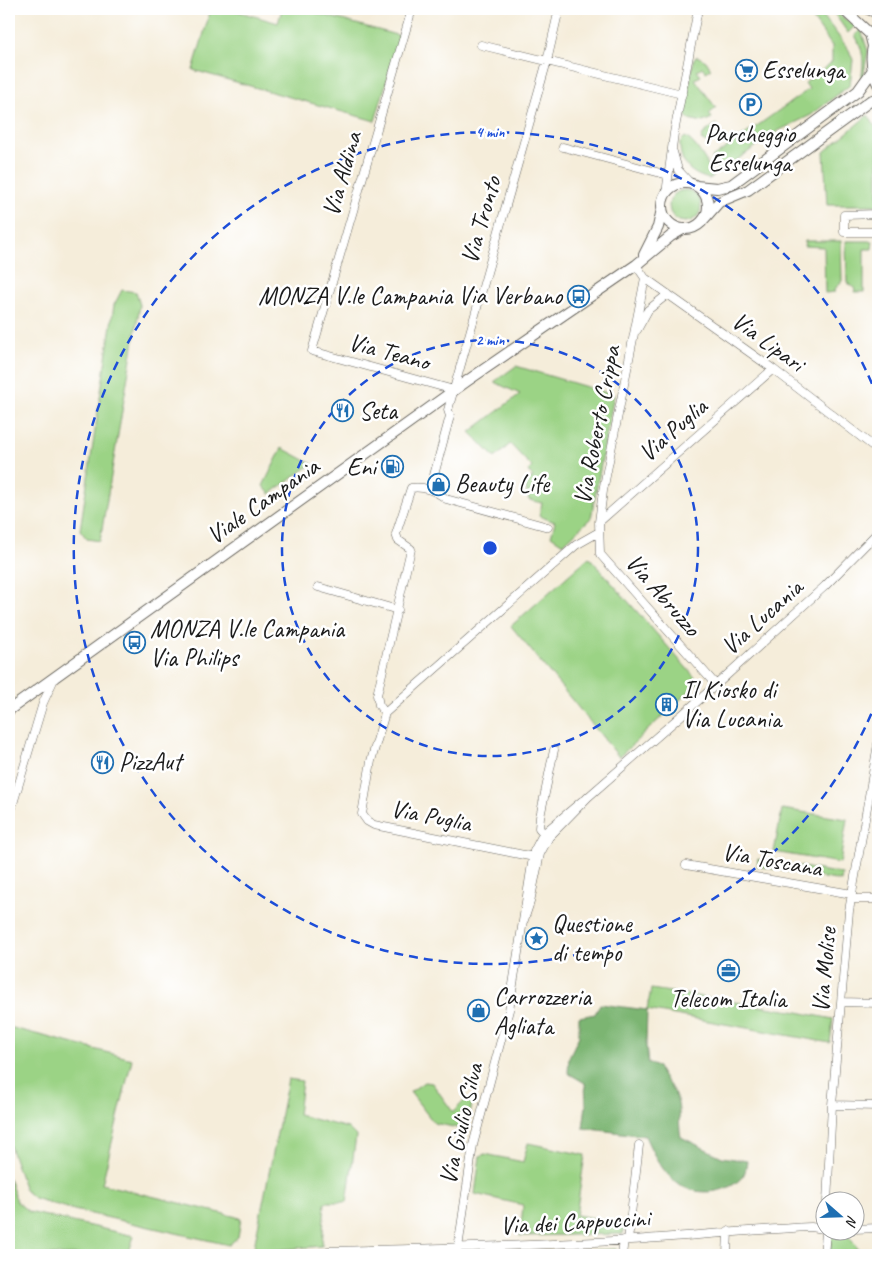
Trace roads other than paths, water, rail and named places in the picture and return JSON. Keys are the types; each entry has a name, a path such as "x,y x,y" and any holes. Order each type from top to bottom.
{"street":[{"name":"Via Aldina","path":"312,351 412,9"},
{"name":"Via Tronto","path":"430,490 454,390 547,62 559,9"},
{"path":"698,9 662,208 669,223 683,229 695,227 719,202 748,190 870,101 878,98"},
{"path":"843,9 870,34 873,46 873,70 878,84"},
{"path":"868,9 878,13"},
{"path":"873,46 878,34"},
{"path":"482,45 682,94"},
{"path":"666,194 676,186 693,185 721,188 732,185 858,91 873,70"},
{"path":"672,145 678,170 703,192 708,201 708,210 704,219"},
{"path":"563,147 668,175"},
{"name":"Viale Campania","path":"639,263 658,228 662,208"},
{"path":"878,214 844,215 844,232 878,232"},
{"name":"Viale Campania","path":"9,710 454,390 639,263 671,236 683,229"},
{"name":"Via Lipari","path":"639,263 645,278 773,369 878,450"},
{"name":"Via Roberto Crippa","path":"599,522 645,278"},
{"name":"Via Roberto Crippa","path":"634,337 648,310 668,294"},
{"name":"Via Teano","path":"312,351 454,390"},
{"name":"Via Puglia","path":"599,522 773,369"},
{"path":"548,527 446,499 439,493 430,490 413,487 409,490 396,534 398,540 411,549 378,695 379,705 385,713 576,544 600,532"},
{"name":"Via Abruzzo","path":"599,522 600,554 716,685"},
{"name":"Via Lucania","path":"546,836 574,805 588,797 716,685 870,543 878,532"},
{"name":"Via Lucania","path":"870,543 878,539"},
{"path":"318,587 398,610"},
{"path":"9,817 43,703 55,677"},
{"name":"Via Puglia","path":"385,713 371,761 362,814 367,821 374,825 536,858"},
{"name":"Via Molise","path":"828,1192 832,1105 851,896 875,783 878,744"},
{"name":"Via Giulio Silva","path":"457,1252 474,1145 506,1025 524,920 525,900 536,858 546,836 539,828 540,817 554,750"},
{"name":"Via Toscana","path":"686,865 851,896 878,899"},
{"path":"842,1002 878,1004"},
{"path":"832,1105 878,1106"},
{"path":"622,1255 626,1240 639,1145"},
{"name":"Via dei Cappuccini","path":"328,1251 457,1252 728,1231 814,1228"},
{"path":"864,1229 878,1228"},
{"path":"727,1255 728,1231"},
{"path":"824,1255 825,1242"}],"place":[{"name":"Esselunga","path":"746,70"},
{"name":"Parcheggio Esselunga","path":"750,105"},
{"name":"MONZA V.le Campania Via Verbano","path":"578,296"},
{"name":"Seta","path":"343,411"},
{"name":"Eni","path":"392,467"},
{"name":"Beauty Life","path":"439,484"},
{"name":"MONZA V.le Campania Via Philips","path":"134,643"},
{"name":"Il Kiosko di Via Lucania","path":"666,704"},
{"name":"PizzAut","path":"103,762"},
{"name":"Questione di tempo","path":"536,938"},
{"name":"Telecom Italia","path":"728,970"},
{"name":"Carrozzeria Agliata","path":"478,1011"}]}
